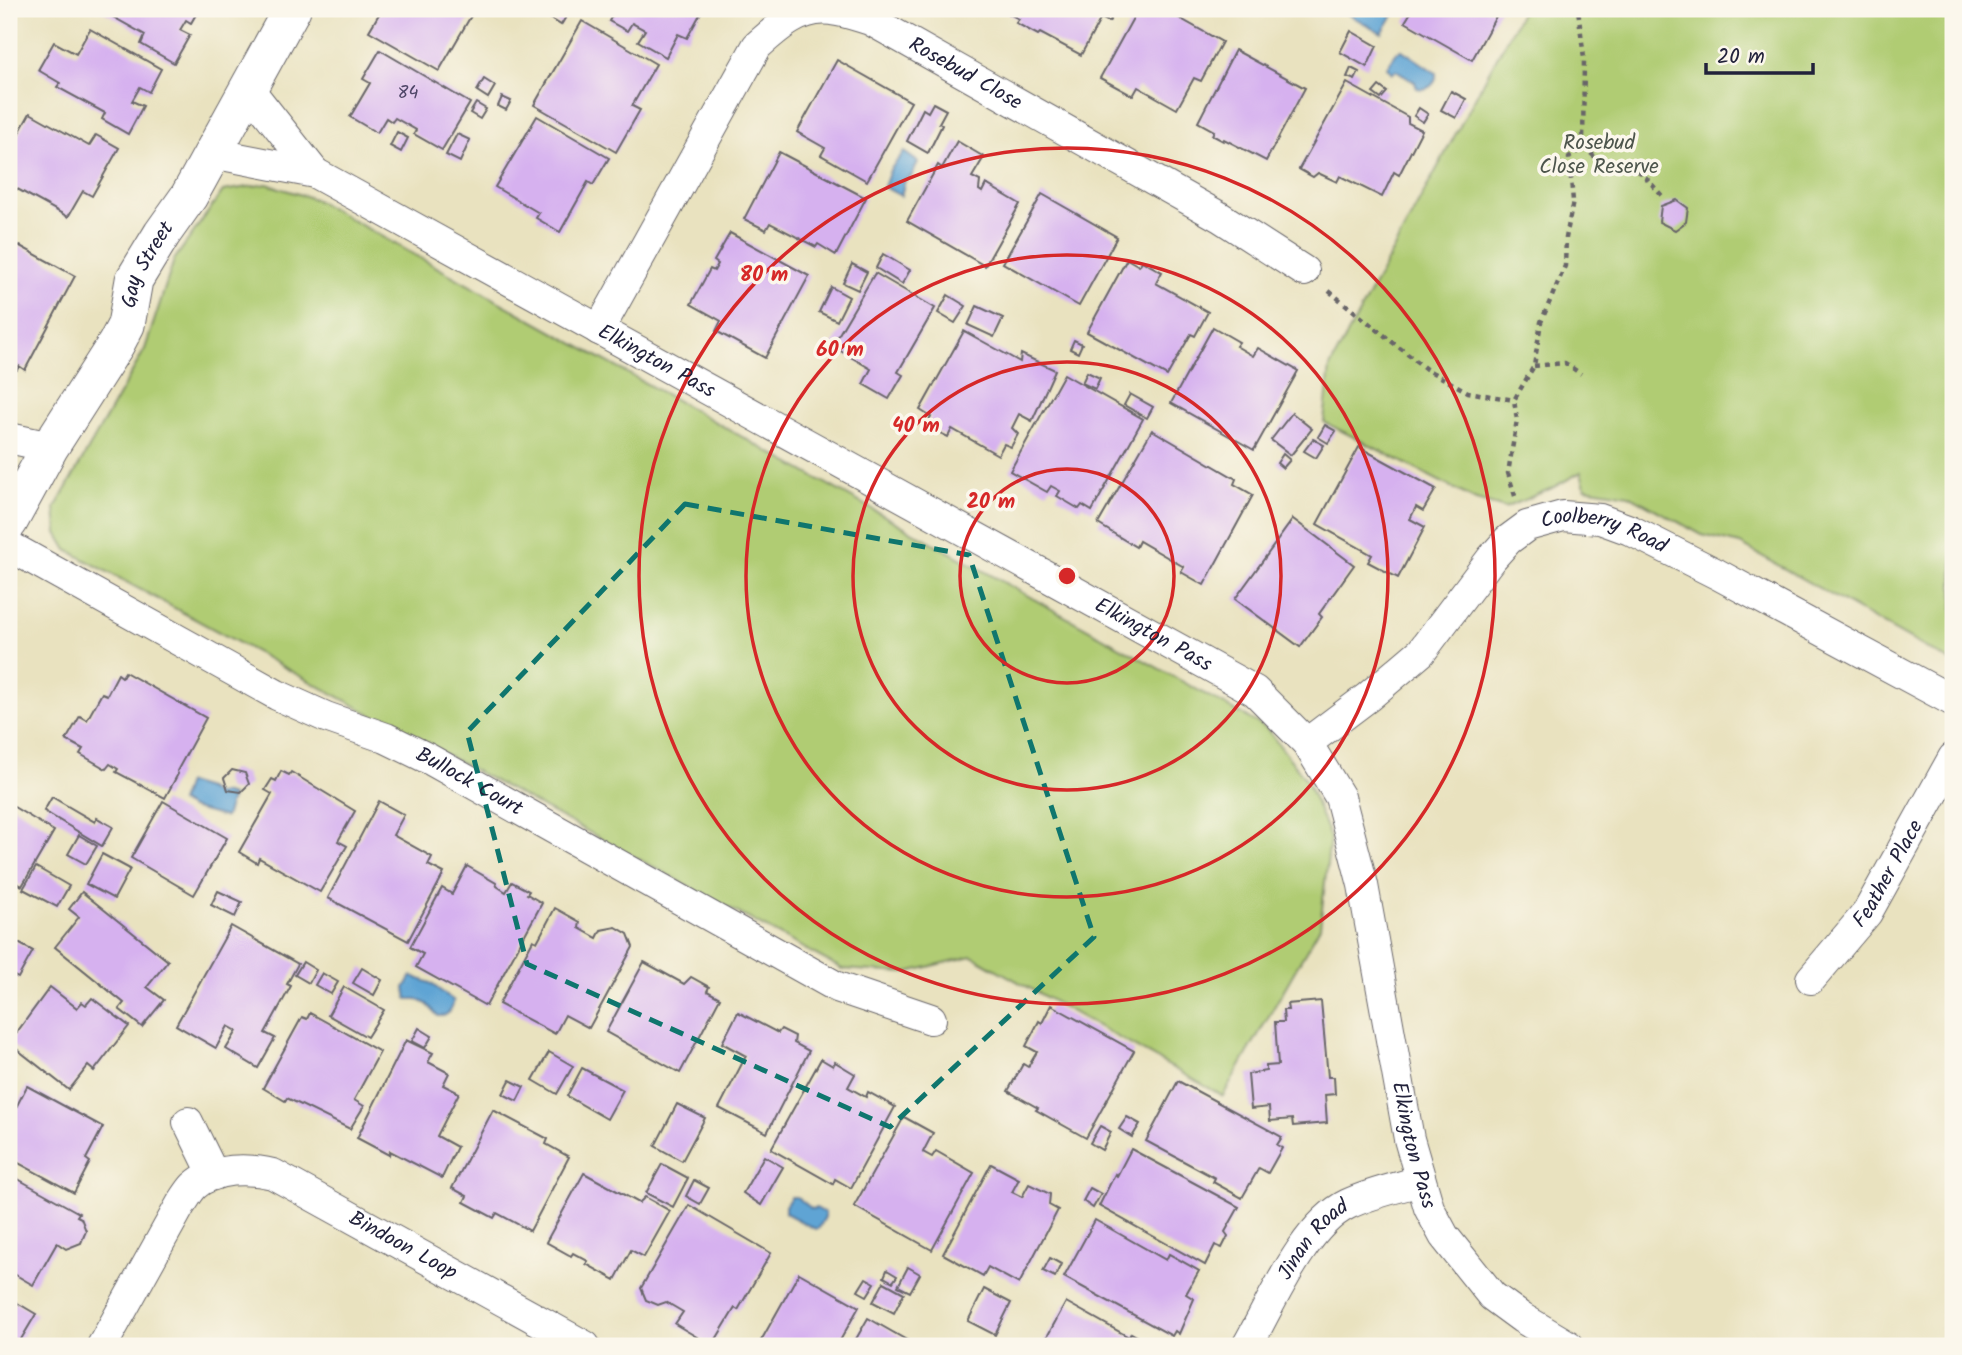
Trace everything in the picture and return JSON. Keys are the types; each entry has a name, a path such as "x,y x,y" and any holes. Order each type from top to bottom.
{"street":[{"name":"Gay Street","path":"13,501 116,344 126,326 134,280 189,196 292,9"},
{"name":"Rosebud Close","path":"599,330 757,46 783,23 815,10 831,10 870,20 1220,217 1304,271"},
{"name":"Elkington Pass","path":"248,88 315,173"},
{"name":"Elkington Pass","path":"212,153 315,173 1255,691 1307,743 1340,797 1360,872 1409,1139 1429,1208 1444,1236 1492,1296 1522,1318 1569,1346"},
{"path":"9,438 50,447"},
{"name":"Coolberry Road","path":"1307,743 1368,697 1421,652 1508,540 1527,526 1563,516 1600,519 1630,530 1953,701"},
{"name":"Bullock Court","path":"9,546 277,695 326,718 386,738 429,759 837,987 931,1018"},
{"name":"Feather Place","path":"1811,979 1867,914 1953,758"},
{"path":"188,1122 214,1175"},
{"name":"Bindoon Loop","path":"102,1346 181,1204 195,1185 214,1175 235,1170 258,1170 274,1174 585,1346"},
{"name":"Jinan Road","path":"1247,1346 1303,1246 1324,1221 1346,1205 1420,1181"}],"path":[{"path":"1577,9 1584,58 1583,146 1594,156 1642,173 1664,198"},
{"path":"1527,526 1508,473 1517,421 1514,400 1534,366 1541,322 1565,267 1566,238 1573,201 1569,158 1583,146"},
{"path":"1304,271 1426,369 1468,392 1514,400"},
{"path":"1534,366 1565,363 1581,374"}],"highlighted area":[{"path":"685,504 969,555 1094,937 890,1127 527,964 467,732"}],"green space":[{"name":"Rosebud Close Reserve","path":"1523,9 1953,9 1953,663 1740,544 1702,535 1629,495 1585,488 1581,472 1505,508 1476,500 1324,422 1330,367"},
{"path":"267,184 314,199 1266,728 1307,781 1330,838 1320,927 1223,1096 972,956 904,973 842,969 67,550 57,533 55,508 145,349 174,260 223,191"}],"water":[{"path":"1349,9 1382,9 1393,15 1382,33 1346,13"},
{"path":"1402,50 1436,73 1431,86 1417,88 1415,82 1396,70 1392,73 1387,67 1397,52"},
{"path":"904,152 918,162 911,177 905,180 901,196 884,187 890,170"},
{"path":"187,783 217,795 222,793 232,796 225,817 191,808 180,802"},
{"path":"412,976 430,983 454,1001 451,1010 438,1016 427,1004 417,999 407,999 405,988"},
{"path":"791,1197 797,1197 812,1209 816,1208 825,1213 819,1228 815,1229 785,1213 785,1206"}],"building":[{"path":"99,9 199,9 191,23 186,20 180,30 190,35 174,63 141,44 145,35"},
{"path":"382,9 475,9 439,71 369,31"},
{"path":"553,9 567,15 561,25 548,17"},
{"path":"607,9 703,9 687,38 678,34 666,57 638,41 645,30 632,23 627,31 609,21 614,12"},
{"path":"1117,9 1109,22 1101,18 1081,55 1016,23 1019,19 1004,11"},
{"path":"1138,9 1163,9 1222,42 1201,81 1194,78 1177,109 1138,87 1133,96 1100,78"},
{"path":"1263,9 1279,9 1275,15"},
{"path":"1413,9 1500,9 1472,60 1405,22"},
{"path":"582,21 656,64 632,106 640,110 616,152 534,105"},
{"path":"90,29 161,69 149,92 140,87 132,101 143,106 128,134 102,119 105,113 57,87 60,83 38,70 54,42 76,54"},
{"path":"1351,31 1377,46 1367,67 1340,52"},
{"path":"380,50 470,103 442,150 414,134 416,130 395,118 392,122 386,118 377,133 350,117 370,83 363,79"},
{"path":"1235,50 1305,88 1266,161 1212,135 1214,131 1198,122"},
{"path":"837,60 911,102 867,181 821,155 825,148 797,132"},
{"path":"1351,68 1359,72 1355,80 1347,77"},
{"path":"484,79 495,86 488,98 477,91"},
{"path":"1347,83 1408,117 1408,123 1422,130 1399,175 1394,172 1382,197 1340,176 1337,182 1318,173 1313,177 1299,169"},
{"path":"1379,86 1387,92 1381,99 1373,93"},
{"path":"1451,91 1466,99 1456,118 1441,110"},
{"path":"502,97 511,101 506,110 498,106"},
{"path":"476,103 486,109 480,119 470,113"},
{"path":"933,103 946,110 939,123 942,125 928,153 907,141 923,109 928,112"},
{"path":"1419,108 1428,114 1423,122 1414,116"},
{"path":"30,113 89,146 96,135 119,148 92,196 83,191 68,217 10,185 12,181 9,179 9,151"},
{"path":"537,116 609,158 593,185 588,182 560,232 536,218 539,213 495,187"},
{"path":"397,132 408,138 401,152 390,146"},
{"path":"457,134 470,140 460,162 446,155"},
{"path":"957,141 984,157 972,177 980,181 979,190 982,192 986,184 1020,204 985,266 907,221 938,165 942,168"},
{"path":"779,152 866,198 836,255 770,223 766,230 744,219"},
{"path":"1042,194 1117,237 1079,306 1003,263"},
{"path":"1677,200 1688,208 1686,222 1675,230 1659,222 1661,206"},
{"path":"730,233 809,276 765,358 716,331 721,321 691,304 710,269 714,271 718,264 714,261"},
{"path":"9,240 75,276 25,370 19,366 9,374"},
{"path":"883,254 910,270 902,284 876,268"},
{"path":"1127,259 1139,266 1142,261 1162,272 1156,283 1208,312 1195,336 1191,334 1167,376 1087,332"},
{"path":"852,264 867,272 858,290 843,283"},
{"path":"875,273 935,308 898,372 903,375 889,399 863,384 871,369 832,346"},
{"path":"831,287 849,297 837,321 819,312"},
{"path":"948,295 966,306 955,323 938,313"},
{"path":"977,306 1003,318 994,337 968,325"},
{"path":"1213,327 1239,342 1236,346 1253,356 1258,348 1298,371 1254,450 1171,403"},
{"path":"964,331 1020,362 1021,354 1055,370 1032,421 1019,414 1012,428 1018,434 1011,447 1004,444 998,455 952,429 948,437 926,426 931,417 920,410"},
{"path":"1074,340 1082,344 1078,353 1070,349"},
{"path":"1087,372 1100,378 1095,389 1082,383"},
{"path":"1064,374 1143,419 1092,511 1082,505 1079,509 1057,496 1060,491 1051,486 1047,492 1010,471"},
{"path":"1130,394 1153,407 1147,418 1124,405"},
{"path":"1292,413 1312,429 1291,455 1271,440"},
{"path":"1325,425 1336,431 1328,443 1318,437"},
{"path":"1152,430 1236,479 1234,484 1253,495 1204,585 1181,572 1184,567 1139,541 1136,547 1098,524"},
{"path":"1313,439 1324,445 1316,458 1304,451"},
{"path":"1359,447 1436,489 1423,511 1416,507 1410,519 1425,527 1398,578 1368,562 1372,555 1317,524"},
{"path":"1283,454 1290,460 1283,468 1277,463"},
{"path":"1293,519 1354,565 1319,614 1322,617 1300,647 1235,599"},
{"path":"125,672 206,718 165,798 116,772 118,769 110,764 106,769 80,754 83,749 66,740 80,716 87,720 102,693 107,695 118,674 122,677"},
{"path":"232,770 245,773 249,784 241,792 228,790 224,778"},
{"path":"281,771 289,775 291,772 355,811 338,841 347,846 320,892 259,858 257,863 239,852 272,794 265,790 272,779 276,781"},
{"path":"52,797 95,822 97,818 113,827 102,846 44,811"},
{"path":"163,801 227,838 194,895 131,858"},
{"path":"379,801 404,815 393,835 432,857 428,865 444,873 408,941 328,898"},
{"path":"9,804 54,831 22,886 9,879"},
{"path":"79,835 97,846 86,864 68,854"},
{"path":"102,854 130,869 114,899 86,884"},
{"path":"467,866 506,892 512,882 529,891 527,894 542,903 486,1006 416,967 423,954 410,947 442,888 452,894"},
{"path":"36,867 69,886 57,907 23,889"},
{"path":"218,891 242,902 235,917 211,905"},
{"path":"82,892 168,961 147,987 164,1000 142,1027 119,1009 124,1003 55,947 79,917 69,909"},
{"path":"555,908 580,922 579,928 597,938 601,930 616,927 628,934 633,947 589,1028 565,1015 555,1034 499,1004 533,940 537,942"},
{"path":"231,926 298,964 287,984 291,986 265,1033 275,1038 258,1068 226,1049 237,1031 228,1026 216,1048 176,1025"},
{"path":"9,938 33,951 18,978 9,973"},
{"path":"303,962 316,970 309,983 295,975"},
{"path":"644,962 684,984 691,977 709,987 707,991 720,998 680,1073 606,1032"},
{"path":"362,968 382,980 374,995 353,983"},
{"path":"322,973 338,982 331,994 315,985"},
{"path":"50,987 77,1008 82,1002 86,1005 92,998 129,1026 94,1071 88,1066 69,1090 9,1043"},
{"path":"344,987 384,1010 367,1037 328,1015"},
{"path":"1321,1001 1328,1077 1334,1077 1335,1094 1325,1095 1327,1123 1293,1126 1292,1119 1270,1121 1269,1107 1251,1109 1248,1074 1266,1071 1266,1066 1278,1065 1275,1022 1284,1022 1283,1010 1288,1010 1287,1004"},
{"path":"1051,1005 1134,1051 1086,1138 1008,1091 1023,1064 1028,1067 1037,1052 1026,1046"},
{"path":"738,1012 778,1033 781,1029 795,1036 794,1043 809,1051 767,1133 719,1108 746,1056 722,1043"},
{"path":"310,1013 380,1052 354,1100 364,1106 350,1129 287,1098 285,1101 263,1088 302,1017 307,1019"},
{"path":"419,1028 432,1036 425,1048 412,1041"},
{"path":"406,1040 433,1053 428,1062 449,1073 443,1085 459,1093 437,1136 457,1147 442,1178 390,1151 389,1155 357,1138"},
{"path":"549,1052 573,1066 557,1094 533,1080"},
{"path":"821,1059 833,1066 835,1062 855,1074 848,1087 866,1097 868,1092 895,1107 851,1188 835,1179 833,1184 771,1149"},
{"path":"582,1068 623,1090 607,1119 567,1096"},
{"path":"510,1080 524,1087 517,1101 503,1094"},
{"path":"1178,1081 1282,1137 1277,1145 1282,1148 1268,1173 1259,1168 1242,1198 1213,1182 1215,1178 1146,1141"},
{"path":"27,1086 103,1127 86,1159 90,1162 74,1193 9,1158 9,1121"},
{"path":"677,1104 705,1118 682,1161 655,1146"},
{"path":"493,1110 548,1139 546,1144 569,1157 530,1231 497,1213 494,1218 464,1202 467,1196 452,1188"},
{"path":"904,1117 933,1133 923,1152 932,1157 936,1151 974,1173 932,1250 854,1206"},
{"path":"1127,1117 1140,1124 1132,1137 1119,1129"},
{"path":"1100,1126 1111,1132 1102,1150 1090,1143"},
{"path":"1131,1149 1239,1207 1225,1232 1228,1236 1222,1248 1215,1245 1205,1265 1099,1206"},
{"path":"764,1156 783,1167 761,1205 743,1193"},
{"path":"662,1164 688,1178 673,1207 646,1193"},
{"path":"991,1164 1019,1179 1012,1192 1022,1197 1029,1184 1050,1194 1049,1205 1058,1210 1019,1284 988,1267 983,1276 943,1254"},
{"path":"584,1173 639,1203 645,1197 670,1211 644,1257 631,1250 615,1280 586,1264 588,1261 573,1253 571,1256 546,1242"},
{"path":"9,1174 79,1213 77,1216 81,1218 86,1231 81,1243 66,1249 57,1243 33,1285 9,1271"},
{"path":"694,1180 709,1188 700,1204 686,1196"},
{"path":"1090,1188 1101,1194 1093,1208 1083,1201"},
{"path":"689,1205 771,1253 738,1310 735,1308 712,1346 675,1324 683,1312 666,1302 658,1305 646,1300 641,1288"},
{"path":"1095,1220 1166,1260 1169,1254 1199,1271 1186,1294 1194,1299 1179,1334 1175,1331 1172,1336 1064,1277"},
{"path":"1050,1258 1061,1264 1055,1277 1043,1271"},
{"path":"908,1267 920,1274 910,1292 898,1286"},
{"path":"887,1270 897,1276 893,1282 884,1277"},
{"path":"799,1273 859,1307 837,1346 758,1346"},
{"path":"866,1278 875,1283 867,1296 858,1291"},
{"path":"884,1282 904,1293 894,1313 873,1302"},
{"path":"984,1289 1011,1303 995,1335 968,1321"},
{"path":"9,1298 36,1314 17,1346 12,1343 9,1346"},
{"path":"1066,1302 1129,1337 1131,1333 1154,1346 1042,1346"},
{"path":"868,1318 917,1346 852,1346"}]}
